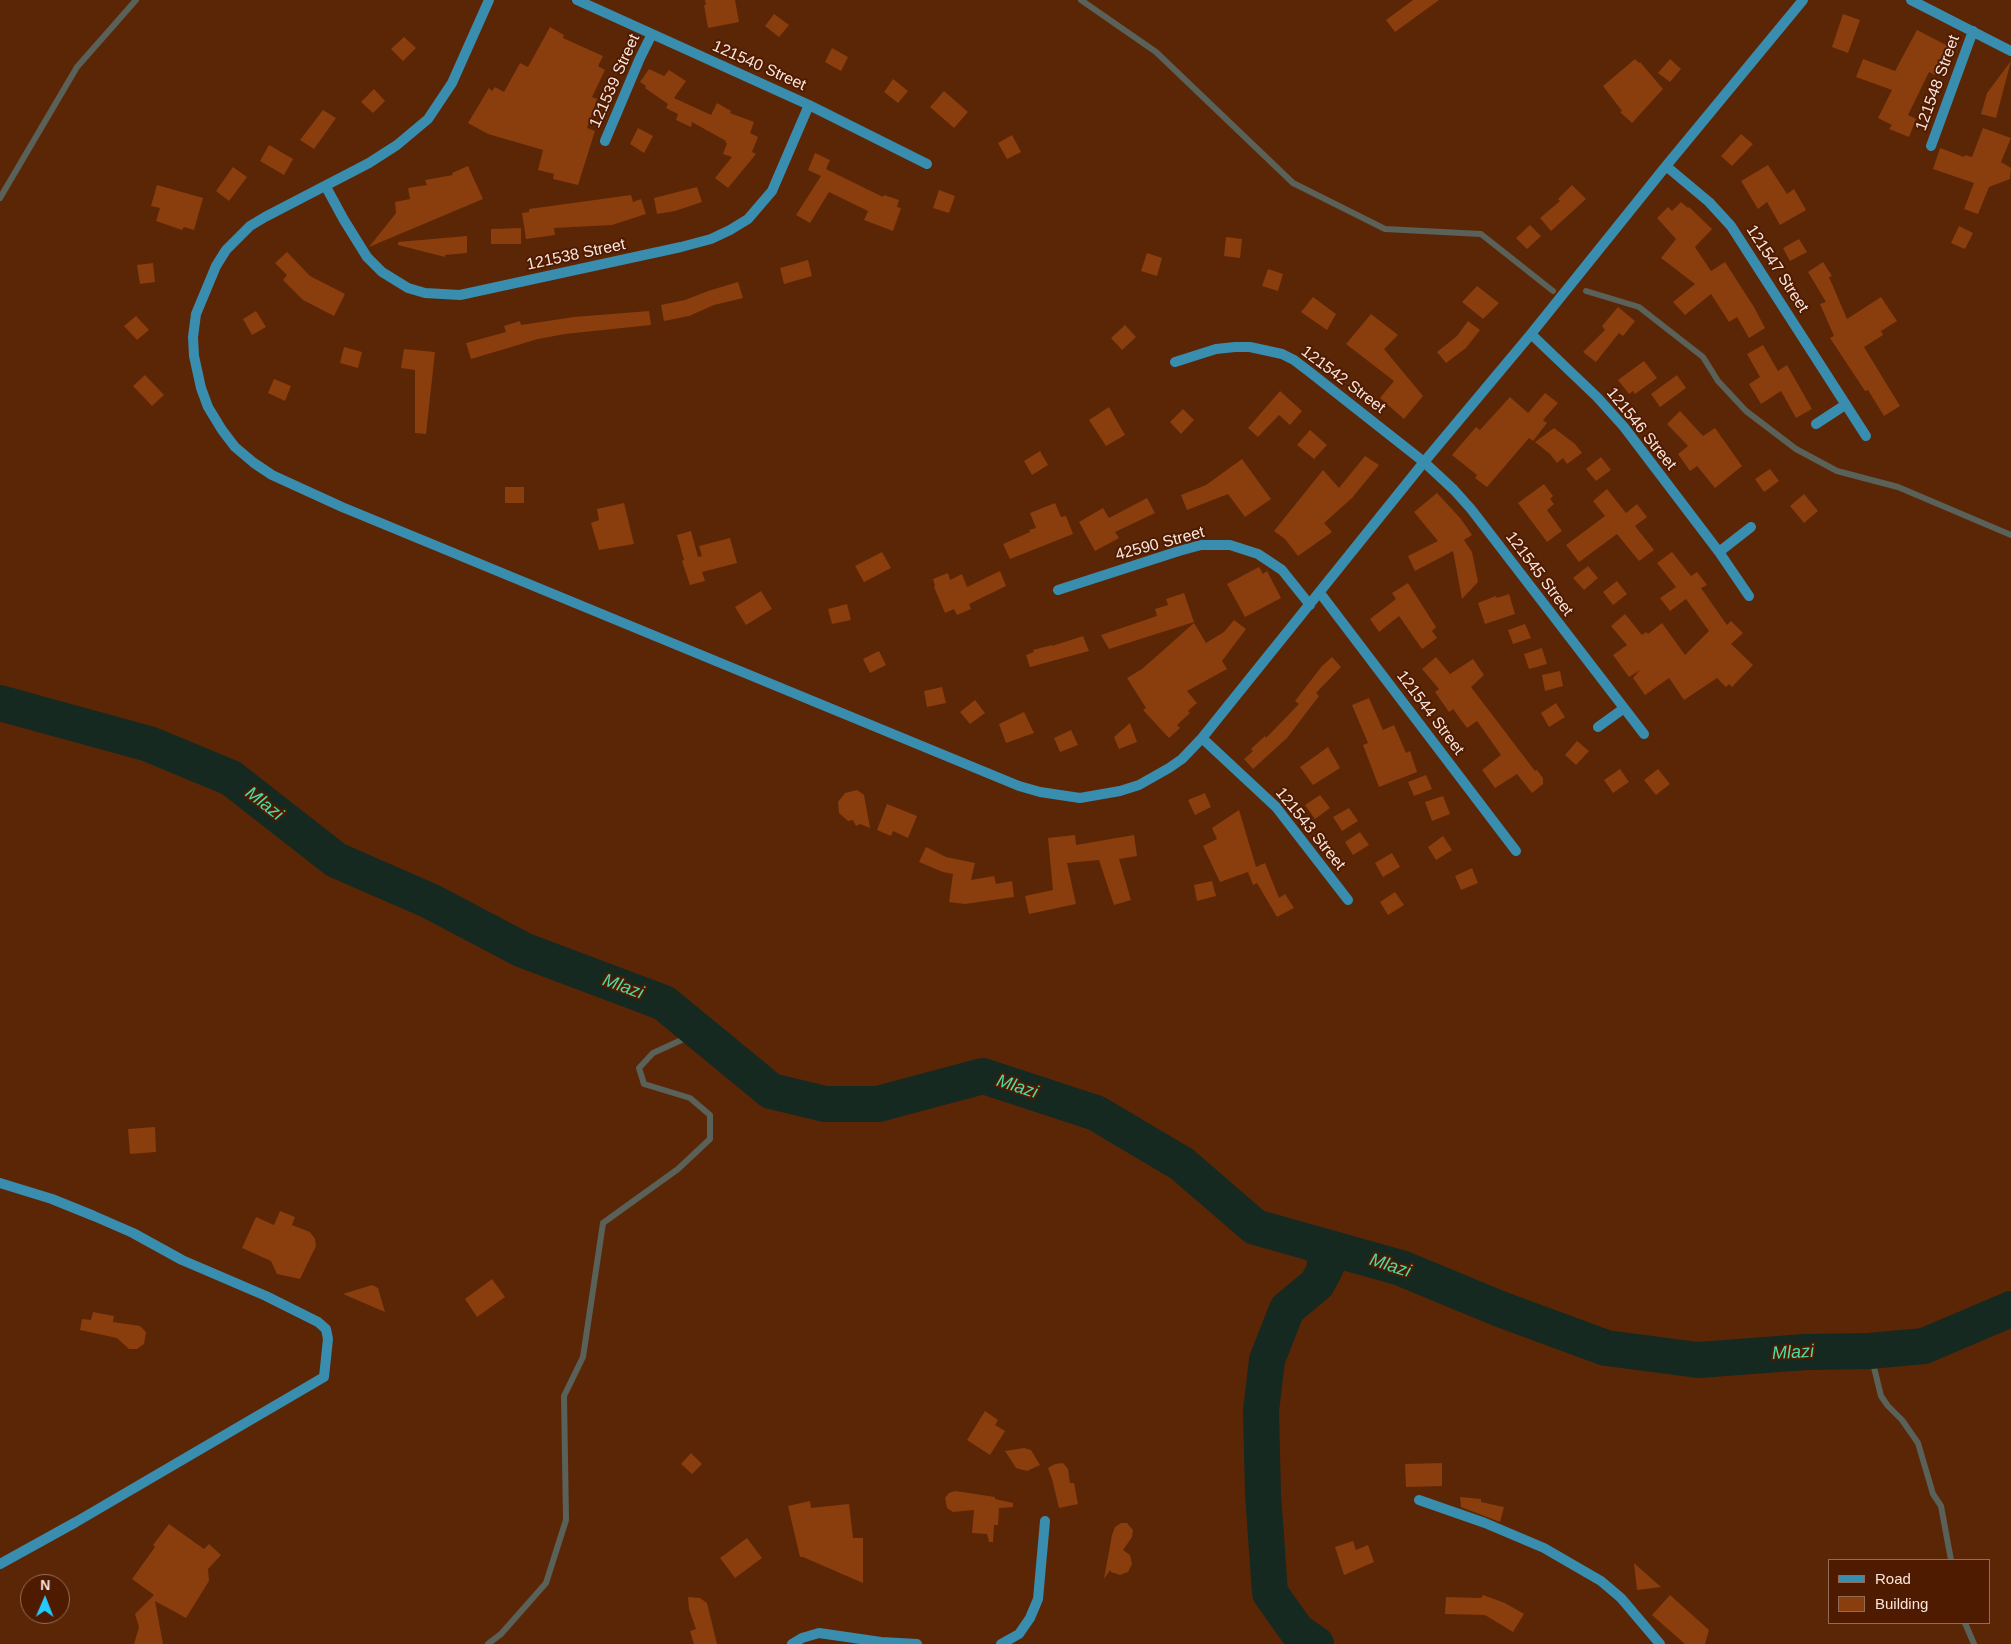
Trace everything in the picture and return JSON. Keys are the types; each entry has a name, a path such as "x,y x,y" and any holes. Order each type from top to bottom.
{"street":[{"path":"489,0 452,83 428,119 397,145 326,187 265,217 236,239 216,266 196,314 193,337 194,356 201,388 208,407 235,447 272,475 342,507 992,775 1040,792 1080,798 1120,792 1139,784 1182,759 1202,738 1424,462 1531,334 1803,0"},
{"name":"121540 Street","path":"577,0 809,106 926,164"},
{"path":"1911,0 2011,51"},
{"name":"121548 Street","path":"1931,146 1973,31"},
{"name":"121539 Street","path":"605,141 652,34"},
{"name":"121538 Street","path":"326,187 367,257 382,272 408,288 425,293 460,295 681,247 711,239 730,230 748,219 772,190 809,106"},
{"name":"121547 Street","path":"1666,166 1709,202 1731,226 1866,436"},
{"name":"121546 Street","path":"1531,334 1608,409 1719,552 1749,596"},
{"name":"121542 Street","path":"1175,362 1216,350 1234,347 1250,347 1282,354 1311,373 1424,462"},
{"path":"1816,424 1846,405"},
{"name":"121545 Street","path":"1424,462 1454,490 1470,509 1644,734"},
{"path":"1719,552 1751,527"},
{"name":"42590 Street","path":"1058,590 1194,547 1213,544 1230,545 1258,554 1282,570 1310,604"},
{"name":"121544 Street","path":"1320,593 1516,851"},
{"path":"1598,727 1624,709"},
{"name":"121543 Street","path":"1202,738 1276,807 1348,900"},
{"path":"0,1183 52,1199 94,1216 182,1260 266,1296 318,1322 326,1330 328,1339 324,1377 76,1522 0,1564"},
{"path":"1419,1500 1485,1523 1544,1548 1601,1581 1621,1598 1660,1644"},
{"path":"1001,1644 1019,1634 1030,1618 1038,1599 1046,1521"},
{"path":"792,1644 802,1638 819,1633 881,1642 917,1644"}],"building":[{"path":"705,0 735,0 739,22 708,28 704,5 706,5"},
{"path":"1413,0 1439,0 1395,32 1386,20"},
{"path":"774,14 789,25 779,37 765,26"},
{"path":"1843,14 1860,20 1848,53 1832,47"},
{"path":"550,27 564,35 563,38 603,56 598,66 605,70 592,97 597,99 587,128 595,131 578,185 553,179 554,174 538,170 543,150 488,134 468,123 489,88 492,91 495,87 504,92 520,63 528,67"},
{"path":"1917,30 1948,46 1935,75 1929,72 1908,115 1916,119 1909,137 1889,129 1892,125 1878,118 1892,90 1856,77 1863,59 1895,71"},
{"path":"404,37 416,48 403,61 391,49"},
{"path":"832,48 848,57 841,71 825,62"},
{"path":"1635,59 1640,62 1663,89 1632,123 1620,112 1622,111 1603,86"},
{"path":"1670,59 1681,69 1670,82 1658,73"},
{"path":"2011,61 1996,118 1981,114 1987,93"},
{"path":"649,69 664,76 669,70 686,81 674,98 711,115 717,103 731,111 730,113 754,122 750,133 758,137 752,152 756,154 728,188 715,178 732,157 723,154 726,141 692,122 691,127 676,120 678,114 666,108 668,104 645,88 646,86 640,82"},
{"path":"893,79 908,91 898,103 884,92"},
{"path":"374,89 385,101 373,113 361,102"},
{"path":"944,91 968,112 954,128 930,107"},
{"path":"323,110 336,118 314,149 300,140"},
{"path":"638,128 653,136 644,153 630,144"},
{"path":"1983,128 2011,138 2001,162 2011,168 2010,179 1989,187 1978,214 1964,209 1974,183 1933,169 1940,148 1964,157 1965,155 1972,157"},
{"path":"1741,134 1753,144 1732,166 1721,156"},
{"path":"1012,135 1021,152 1007,159 998,143"},
{"path":"269,145 293,159 284,175 260,161"},
{"path":"815,153 830,160 826,169 883,197 884,195 899,200 897,207 901,208 893,231 864,220 868,211 829,192 810,223 796,215 821,176 808,170"},
{"path":"1768,165 1787,194 1794,189 1806,210 1780,225 1767,202 1758,209 1741,181"},
{"path":"468,166 483,199 369,247 396,213 395,202 410,199 408,188 427,185 425,180 453,175 452,173"},
{"path":"233,167 247,177 229,201 216,191"},
{"path":"157,185 203,198 194,230 184,227 182,230 156,221 160,208 151,206"},
{"path":"1572,185 1586,199 1551,231 1540,218 1560,201 1558,199"},
{"path":"697,187 702,202 675,211 657,214 654,198"},
{"path":"939,190 955,196 949,213 933,208"},
{"path":"631,195 633,202 641,199 646,214 612,225 554,228 555,235 526,239 522,213 529,212 529,209"},
{"path":"1681,202 1712,229 1695,247 1711,271 1725,262 1765,328 1749,338 1737,317 1729,322 1711,294 1685,315 1673,302 1695,284 1661,258 1676,239 1657,218 1668,207 1672,211"},
{"path":"1530,225 1541,236 1527,249 1516,238"},
{"path":"1959,226 1973,233 1965,249 1951,243"},
{"path":"521,228 521,244 491,244 491,229"},
{"path":"467,236 467,253 445,255 445,257 398,245 398,242"},
{"path":"1226,237 1242,239 1240,258 1224,256"},
{"path":"1799,239 1807,252 1790,261 1783,248"},
{"path":"287,252 310,276 345,294 334,316 303,300 283,280 287,275 275,263"},
{"path":"1147,253 1162,258 1157,276 1141,271"},
{"path":"808,260 812,276 784,284 780,268"},
{"path":"1823,262 1832,276 1829,277 1847,319 1881,297 1897,321 1881,331 1883,335 1864,347 1900,406 1884,416 1868,390 1865,391 1830,338 1834,336 1820,304 1826,302 1808,272"},
{"path":"153,263 155,282 140,284 137,265"},
{"path":"1268,269 1283,274 1278,291 1262,286"},
{"path":"738,282 743,298 714,305 689,316 664,321 661,305 685,300"},
{"path":"1477,286 1499,303 1483,319 1462,302"},
{"path":"1313,297 1336,314 1327,330 1301,312"},
{"path":"1618,307 1635,321 1623,336 1619,333 1596,362 1583,352 1605,330 1602,326"},
{"path":"256,311 266,327 252,335 243,319"},
{"path":"649,311 651,325 565,334 538,339 471,359 466,343 506,332 504,326 520,321 521,325 574,317"},
{"path":"1371,314 1398,335 1384,349 1423,396 1404,419 1380,398 1394,381 1346,344"},
{"path":"136,316 149,330 137,340 124,326"},
{"path":"1468,321 1480,330 1466,348 1446,363 1437,352 1457,336"},
{"path":"1125,325 1136,337 1122,350 1111,338"},
{"path":"1763,345 1778,371 1787,365 1812,409 1796,418 1781,391 1761,404 1749,384 1760,377 1747,354"},
{"path":"344,347 362,352 358,368 340,363"},
{"path":"404,349 435,352 426,434 415,433 415,370 401,368"},
{"path":"1644,361 1657,378 1635,394 1633,391 1629,394 1618,380"},
{"path":"145,375 164,395 152,406 133,386"},
{"path":"1677,375 1686,388 1660,407 1651,394"},
{"path":"274,379 291,386 285,401 268,393"},
{"path":"1280,391 1302,411 1290,425 1279,415 1258,437 1248,428"},
{"path":"1545,393 1558,403 1543,420 1547,423 1533,441 1529,438 1487,487 1475,478 1477,475 1452,455 1476,427 1480,430 1510,397 1528,413"},
{"path":"1109,407 1125,435 1106,446 1089,420"},
{"path":"1183,409 1194,420 1181,434 1170,422"},
{"path":"1680,411 1703,436 1715,428 1742,466 1715,488 1697,466 1690,471 1678,454 1688,446 1667,424"},
{"path":"1554,428 1575,444 1582,453 1567,464 1563,458 1557,463 1550,454 1535,442"},
{"path":"1310,430 1327,445 1314,459 1297,445"},
{"path":"1040,451 1048,465 1032,475 1024,461"},
{"path":"1365,456 1379,465 1352,498 1324,523 1332,532 1298,556 1285,539 1274,531 1323,470 1339,488"},
{"path":"1601,457 1611,470 1596,481 1586,469"},
{"path":"1242,459 1271,499 1245,517 1228,494 1187,510 1181,495 1206,485"},
{"path":"1770,469 1779,481 1764,492 1755,479"},
{"path":"1544,484 1553,496 1550,499 1554,504 1547,510 1562,531 1547,542 1518,503"},
{"path":"505,487 524,487 524,503 505,503"},
{"path":"1607,489 1626,513 1637,504 1647,517 1635,526 1654,550 1639,561 1617,534 1579,562 1566,545 1605,516 1593,501"},
{"path":"1437,493 1461,519 1472,535 1464,540 1472,552 1478,582 1462,599 1453,551 1415,571 1408,556 1438,541 1414,512"},
{"path":"1804,494 1818,511 1804,523 1790,506"},
{"path":"1147,498 1155,513 1115,532 1119,538 1095,551 1079,522 1103,508 1109,518"},
{"path":"624,503 634,544 599,550 591,523 599,520 597,509"},
{"path":"1055,503 1061,517 1066,516 1073,534 1010,559 1003,544 1036,528 1030,513"},
{"path":"691,531 698,557 702,556 699,546 730,538 737,563 702,572 705,581 690,585 682,561 684,560 677,535"},
{"path":"882,552 891,568 864,582 855,566"},
{"path":"1672,552 1691,576 1697,572 1707,585 1701,588 1727,625 1731,621 1743,633 1731,644 1753,665 1732,687 1729,684 1726,687 1717,678 1684,700 1669,678 1645,695 1633,678 1640,670 1629,677 1613,655 1627,645 1611,626 1625,614 1642,635 1646,632 1648,634 1662,623 1685,655 1709,631 1686,599 1670,611 1660,598 1676,587 1657,563"},
{"path":"1588,566 1598,578 1584,590 1573,578"},
{"path":"1259,567 1263,574 1267,571 1281,598 1245,617 1227,584"},
{"path":"1000,571 1006,586 969,604 971,609 957,615 954,609 945,613 934,587 933,579 948,573 950,580 962,574 967,587"},
{"path":"1617,581 1627,594 1613,605 1603,592"},
{"path":"1408,583 1436,627 1432,631 1437,638 1422,649 1399,616 1379,632 1370,619 1396,599 1392,593"},
{"path":"761,591 772,609 746,625 735,607"},
{"path":"1184,593 1194,622 1109,649 1101,635 1157,616 1155,609 1168,605 1166,599"},
{"path":"1509,594 1515,614 1485,624 1478,603 1496,596 1497,598"},
{"path":"847,604 851,620 832,624 828,609"},
{"path":"1234,620 1246,629 1222,661 1227,669 1187,691 1197,703 1188,711 1190,713 1177,725 1180,728 1169,738 1143,710 1146,708 1127,678 1142,669 1194,623 1206,643 1224,632"},
{"path":"1525,624 1531,638 1513,644 1508,630"},
{"path":"1083,636 1089,651 1030,667 1026,655 1034,652 1033,650"},
{"path":"1542,648 1547,664 1529,669 1524,654"},
{"path":"879,651 886,665 870,673 863,659"},
{"path":"1332,657 1341,667 1316,693 1319,696 1287,738 1253,769 1244,759 1253,751 1251,749 1265,736 1266,738 1299,704 1295,701 1322,666"},
{"path":"1436,657 1450,674 1473,659 1484,675 1471,687 1535,771 1537,770 1543,778 1543,784 1532,793 1517,774 1495,788 1482,770 1501,755 1477,721 1467,728 1453,709 1449,712 1435,692 1439,689 1422,669"},
{"path":"1560,671 1563,686 1545,691 1542,675"},
{"path":"942,687 946,703 927,707 924,691"},
{"path":"1369,698 1383,730 1394,725 1406,753 1410,751 1417,772 1379,787 1363,745 1368,743 1352,705"},
{"path":"975,700 985,713 970,724 960,712"},
{"path":"1556,703 1565,717 1549,727 1541,713"},
{"path":"1024,712 1034,733 1006,743 999,724"},
{"path":"1130,723 1137,742 1119,749 1114,737"},
{"path":"1071,730 1078,745 1060,752 1054,738"},
{"path":"1577,741 1589,751 1576,765 1565,755"},
{"path":"1328,747 1340,768 1313,785 1300,767"},
{"path":"1620,769 1629,782 1613,793 1604,780"},
{"path":"1658,769 1670,784 1656,795 1644,780"},
{"path":"1426,775 1432,789 1414,796 1408,782"},
{"path":"857,790 864,795 870,828 860,824 856,826 853,820 848,821 839,813 838,802 845,793"},
{"path":"1205,793 1211,807 1195,815 1188,800"},
{"path":"1320,795 1330,808 1315,819 1305,805"},
{"path":"1443,796 1450,814 1432,821 1425,802"},
{"path":"887,804 917,816 908,838 893,831 891,836 877,830"},
{"path":"1349,808 1358,821 1342,831 1333,817"},
{"path":"1239,810 1256,867 1265,863 1279,898 1285,894 1294,908 1277,917 1257,883 1253,885 1248,872 1220,882 1203,846 1217,839 1212,828"},
{"path":"1360,832 1369,845 1353,855 1345,842"},
{"path":"1075,835 1076,845 1134,835 1137,856 1119,859 1131,900 1114,905 1099,860 1067,863 1076,904 1029,914 1025,896 1053,890 1048,838"},
{"path":"1443,836 1452,850 1436,860 1428,847"},
{"path":"926,847 946,857 975,863 971,880 994,876 996,884 1012,881 1014,897 965,904 949,902 953,874 919,862"},
{"path":"1392,853 1400,867 1383,877 1375,863"},
{"path":"1472,868 1478,883 1461,890 1455,876"},
{"path":"1212,881 1216,896 1197,901 1194,885"},
{"path":"1395,892 1404,905 1388,915 1380,902"},
{"path":"155,1127 156,1152 130,1154 128,1129"},
{"path":"280,1211 295,1217 292,1225 310,1232 315,1239 316,1246 300,1279 277,1274 271,1261 242,1248 256,1217 274,1225"},
{"path":"492,1279 505,1297 477,1317 465,1299"},
{"path":"372,1285 378,1288 385,1312 343,1294"},
{"path":"93,1312 114,1316 113,1322 140,1326 146,1332 144,1344 137,1349 129,1349 117,1338 80,1330 82,1319 91,1320"},
{"path":"985,1411 998,1420 995,1425 1005,1431 990,1455 967,1440"},
{"path":"1024,1448 1031,1450 1040,1465 1027,1471 1016,1468 1005,1451"},
{"path":"691,1453 702,1464 692,1474 681,1464"},
{"path":"1063,1463 1068,1469 1070,1483 1074,1483 1078,1504 1059,1508 1048,1468 1055,1464"},
{"path":"1442,1463 1442,1486 1406,1487 1405,1464"},
{"path":"955,1491 995,1497 995,1499 1013,1503 1013,1507 999,1508 998,1525 994,1525 993,1542 989,1542 987,1534 972,1533 974,1510 953,1512 947,1508 945,1498 949,1493"},
{"path":"1460,1497 1481,1499 1481,1502 1504,1507 1500,1522 1461,1507"},
{"path":"810,1501 811,1508 849,1504 853,1538 863,1538 863,1583 800,1557 788,1506"},
{"path":"1121,1523 1127,1523 1133,1530 1132,1537 1123,1550 1130,1555 1132,1564 1128,1572 1120,1575 1110,1570 1104,1579 1112,1535 1115,1527"},
{"path":"169,1524 204,1549 209,1544 221,1555 208,1569 209,1581 186,1618 155,1601 163,1644 134,1644 139,1627 135,1614 154,1595 132,1579 155,1547 153,1545"},
{"path":"747,1538 762,1558 735,1578 720,1558"},
{"path":"1353,1541 1356,1550 1368,1545 1374,1562 1344,1575 1335,1547"},
{"path":"1634,1563 1661,1587 1637,1590"},
{"path":"1483,1595 1505,1603 1524,1614 1513,1632 1485,1615 1445,1614 1446,1597 1481,1598"},
{"path":"1670,1595 1709,1630 1705,1644 1685,1644 1652,1615"},
{"path":"688,1597 700,1598 707,1603 717,1644 694,1644 690,1631 696,1629 689,1609"}],"waterway":[{"path":"0,198 77,67 136,0"},
{"path":"1081,0 1156,52 1293,183 1385,229 1481,234 1553,291"},
{"path":"1586,291 1639,307 1703,357 1718,381 1746,411 1796,449 1837,471 1898,487 2011,535"},
{"name":"Mlazi","path":"0,703 149,744 231,778 336,860 430,901 523,950 664,1003 771,1091 825,1104 878,1104 983,1076 1096,1113 1182,1164 1255,1227 1401,1268 1500,1309 1606,1348 1698,1360 1806,1352 1870,1351 1924,1346 2011,1309"},
{"path":"488,1644 501,1634 546,1583 566,1520 564,1396 583,1357 603,1223 678,1169 710,1139 710,1115 690,1098 644,1084 639,1068 653,1053 699,1032"},
{"path":"1316,1644 1297,1631 1270,1593 1263,1494 1261,1411 1267,1360 1287,1309 1317,1284 1326,1267 1322,1246"},
{"path":"1870,1351 1881,1396 1902,1420 1918,1443 1933,1494 1941,1506 1951,1559"},
{"path":"1965,1624 1974,1644"}]}
